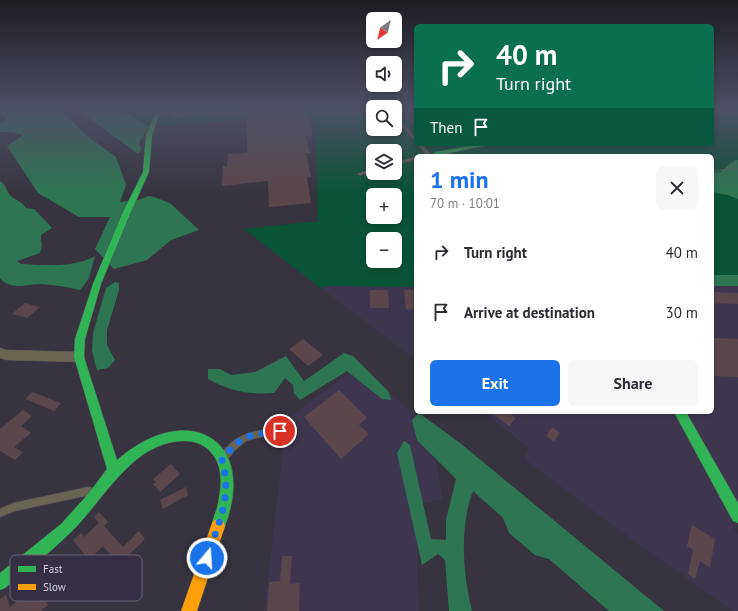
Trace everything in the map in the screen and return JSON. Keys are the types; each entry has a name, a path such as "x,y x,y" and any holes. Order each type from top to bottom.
{"street":[{"path":"114,471 79,357 80,339 97,284 123,221 146,172 149,138"},
{"path":"439,154 480,146"},
{"path":"0,353 7,355 79,357"},
{"path":"681,414 738,516"},
{"path":"32,555 73,520 97,495 114,471 141,449 155,443 186,434 201,437 214,445 222,460 226,475 227,491 224,509 188,611"},
{"path":"0,583 10,574"}],"lane":[{"path":"423,146 433,154"},
{"path":"402,162 414,159"},
{"path":"360,174 366,172"},
{"path":"222,460 231,448 242,438 252,434 280,431"},
{"path":"0,513 14,507 84,493 104,485"}],"path":[{"path":"714,171 738,169"}],"shaded area":[{"path":"324,286 414,287 414,358 323,290"},
{"path":"714,286 738,286 738,503 687,414 714,414"},
{"path":"358,366 430,427 443,499 416,505 419,611 264,611 287,419"},
{"path":"486,414 674,414 738,535 738,611 733,611 623,533 524,459 529,448"}],"green space":[{"path":"19,138 89,138 116,157 126,185 120,202 139,200 148,196 154,197 170,203 199,230 171,240 147,260 114,269 95,249 110,217 79,217 38,193 7,146"},
{"path":"116,138 142,138 139,142 141,150 138,154"},
{"path":"315,138 414,138 414,146 714,146 714,138 738,138 738,160 729,164 721,172 714,172 714,154 414,154 414,287 324,286 323,290 244,229 318,221"},
{"path":"738,160 738,199 714,192 714,172 721,172 729,164"},
{"path":"0,181 4,184 12,197 26,208 34,209 52,228 41,235 42,244 40,253 17,261 21,264 59,265 87,260 95,256 89,278 80,290 42,284 14,286 9,285 0,278"},
{"path":"714,192 738,199 738,275 714,275"},
{"path":"714,275 738,275 738,286 714,286"},
{"path":"115,282 119,283 119,290 107,330 107,345 115,360 108,368 97,370 92,351 93,333 106,288"},
{"path":"344,353 353,356 389,392 391,400 382,399 347,371 300,400 294,393 293,385 285,378 274,393 248,393 224,387 208,379 208,369 220,369 231,375 255,372 286,356 304,381"},
{"path":"418,414 420,414 460,443 664,611 609,611 549,559 535,555 509,533 503,518 473,491 464,535 466,581 472,611 449,611 445,560 438,554 422,565 397,453 404,441 410,445 431,539 446,540 446,520 456,479 417,440 412,420"}],"building":[{"path":"247,138 306,138 310,153 306,153 311,177 307,177 311,203 269,207 268,181 222,186 223,166 227,166 228,154 247,153"},
{"path":"370,290 388,290 389,308 370,308"},
{"path":"404,290 414,290 414,309 406,309"},
{"path":"714,292 738,293 738,304 714,303"},
{"path":"25,303 40,307 27,318 12,314"},
{"path":"714,338 738,339 738,377 714,376"},
{"path":"303,339 323,355 308,366 289,349"},
{"path":"339,390 367,418 359,425 369,434 341,459 304,417"},
{"path":"33,392 61,403 54,411 25,399"},
{"path":"23,410 32,416 21,426 31,433 14,447 23,452 15,460 0,451 0,429"},
{"path":"493,414 511,414 516,418 509,426"},
{"path":"552,427 560,433 554,442 546,436"},
{"path":"171,464 180,474 160,492 153,484 156,482 153,479"},
{"path":"186,487 188,495 163,509 160,500"},
{"path":"99,512 108,522 104,526 123,547 139,531 145,539 129,555 110,555 103,546 94,555 85,555 73,540 81,533 84,537 99,523 94,517"},
{"path":"692,525 715,539 710,568 700,561 695,579 688,574 693,550 687,546"},
{"path":"282,556 292,556 290,584 300,583 299,611 267,611 269,582 280,581"},
{"path":"6,595 10,607 18,601 47,601 46,602 48,605 41,611 0,611 0,599"}],"traffic: fast":[{"path":"114,471 79,357 80,339 97,284 126,214 146,172 149,138"},
{"path":"436,154 479,146"},
{"path":"681,414 738,516"},
{"path":"35,555 74,520 94,498 113,472 125,461 150,445 164,439 179,436 193,436 206,440 217,450 222,459 225,468 226,487 218,526"},
{"path":"0,583 10,575"}],"traffic: slow":[{"path":"189,611 218,526"}],"route":[{"path":"207,558 224,509 227,491 226,475 222,460 231,448 242,438 252,434 280,431"}]}
